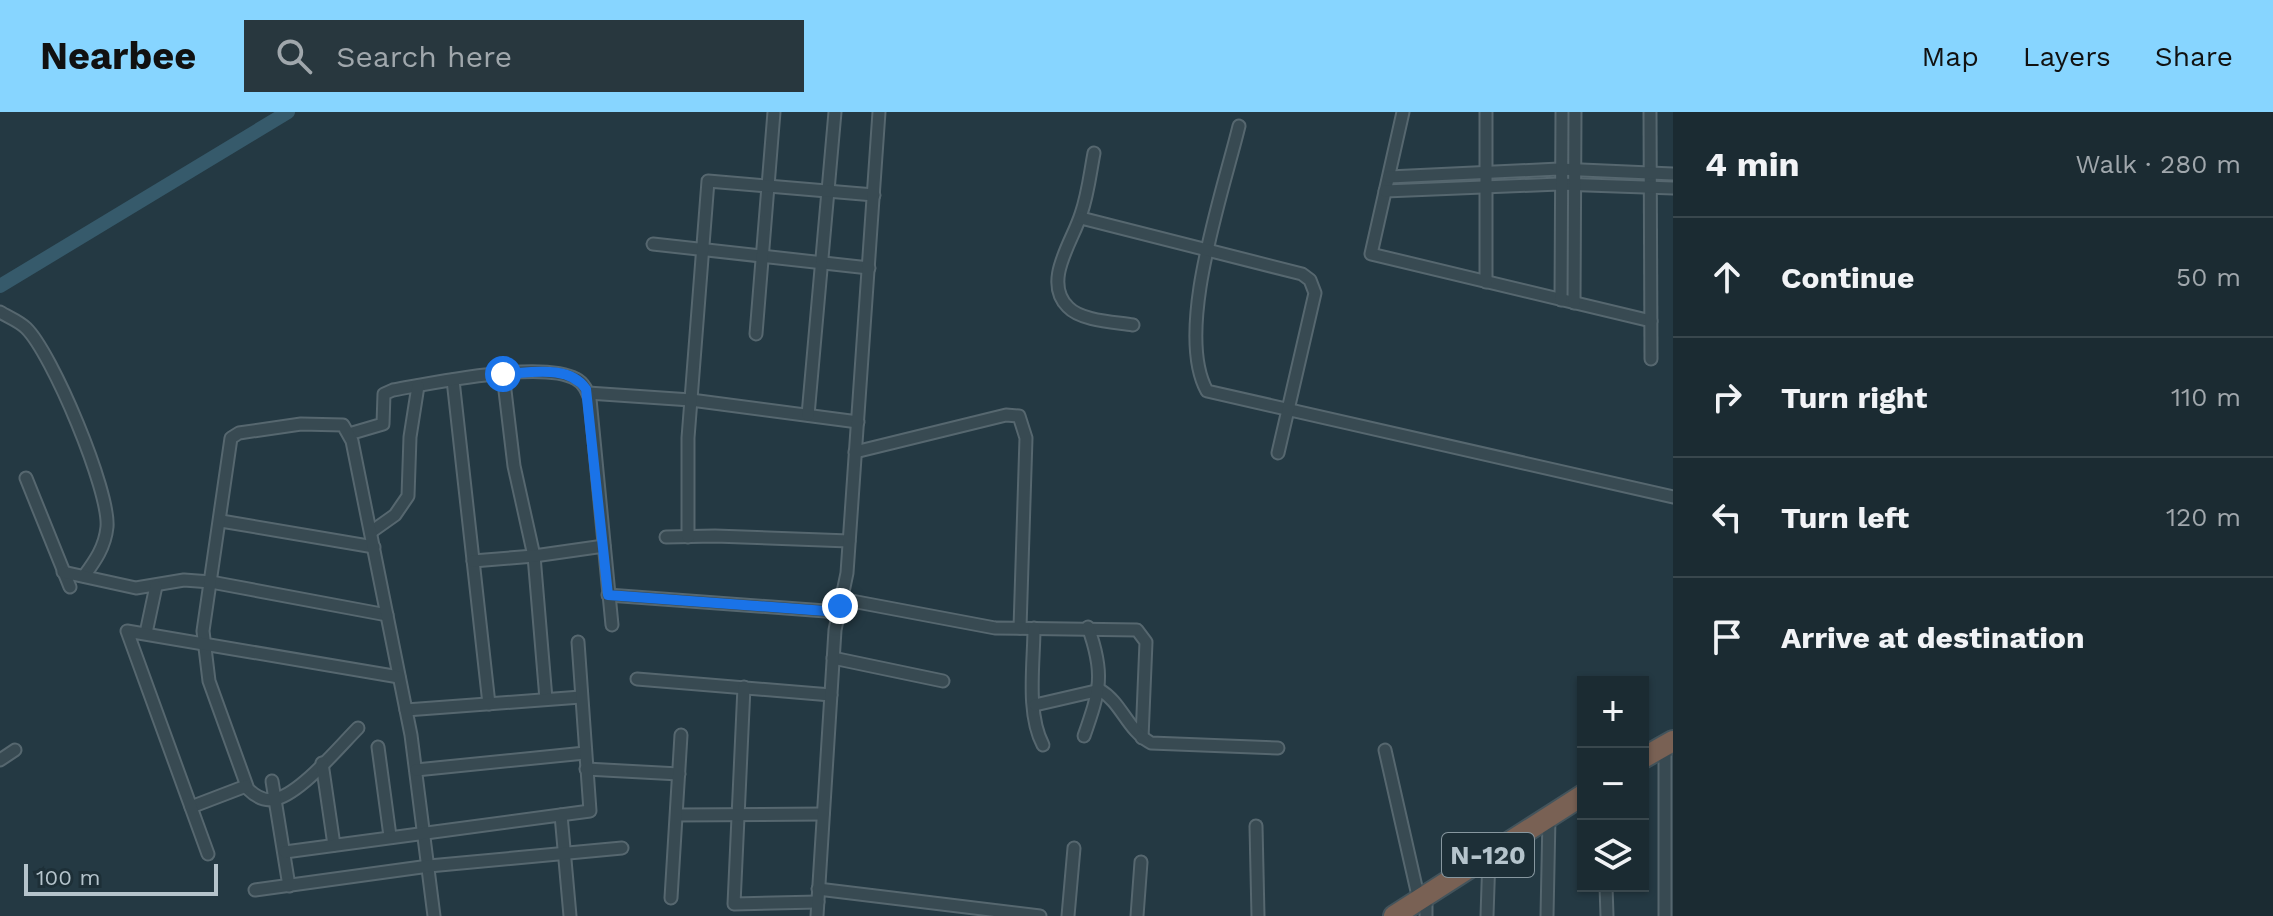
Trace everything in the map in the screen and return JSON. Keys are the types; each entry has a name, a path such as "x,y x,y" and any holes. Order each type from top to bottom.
{"highway":[{"path":"1649,755 1669,743"},
{"name":"N-120","path":"1394,916 1424,904 1489,855 1577,799"}],"street":[{"path":"756,334 774,112"},
{"path":"808,415 835,112"},
{"path":"817,916 833,658 849,541 879,112"},
{"path":"1403,112 1371,254 1651,321"},
{"path":"1486,112 1486,282"},
{"path":"1561,300 1562,112"},
{"path":"1574,303 1575,112"},
{"path":"1650,112 1651,359"},
{"path":"1239,126 1208,250 1194,334 1202,382 1207,391 1673,497"},
{"path":"1094,153 1081,218 1064,253 1058,278 1062,297 1077,314 1133,325"},
{"path":"1389,177 1562,170 1673,174"},
{"path":"688,537 691,400 708,181 874,195"},
{"path":"1385,191 1563,184 1673,188"},
{"path":"1081,218 1302,274 1314,286 1278,453"},
{"path":"653,244 869,268"},
{"path":"0,312 27,328 44,353 93,462 108,523 103,545 84,576"},
{"path":"349,434 383,424 384,394 503,374 554,372 575,378 588,393 612,625"},
{"path":"503,374 514,466 534,556 546,699"},
{"path":"453,380 489,704"},
{"path":"371,532 395,515 408,496 410,437 418,386"},
{"path":"588,393 691,400 858,422"},
{"path":"855,452 1006,415 1019,416 1026,438 1020,628"},
{"path":"358,728 322,763 276,800 258,798 246,786 209,681 204,643 231,438 250,430 327,423 343,425 349,434 406,710 434,916"},
{"path":"26,478 70,587"},
{"path":"221,521 374,547"},
{"path":"666,537 849,541"},
{"path":"473,561 604,546"},
{"path":"63,572 136,588 184,580 211,582 387,615"},
{"path":"146,633 156,586"},
{"path":"608,595 839,612"},
{"path":"841,599 965,625 1128,627 1143,634 1146,642 1142,738"},
{"path":"1084,736 1100,690 1101,663 1088,627"},
{"path":"1034,628 1037,735 1043,745"},
{"path":"208,854 127,631 399,677"},
{"path":"285,852 590,811 578,642"},
{"path":"833,658 943,681"},
{"path":"637,679 831,695"},
{"path":"744,687 734,904 818,902"},
{"path":"1035,705 1100,690 1114,699 1122,716 1142,738 1151,743 1278,748"},
{"path":"406,710 581,697"},
{"path":"671,898 681,735"},
{"path":"1665,916 1669,743"},
{"path":"378,747 390,836"},
{"path":"0,760 15,750"},
{"path":"1385,750 1424,904"},
{"path":"416,770 585,753"},
{"path":"322,763 334,845"},
{"path":"586,769 679,774"},
{"path":"272,781 289,886"},
{"path":"191,807 246,786"},
{"path":"677,815 823,814"},
{"path":"561,815 570,916"},
{"path":"1547,916 1549,817"},
{"path":"1256,826 1258,916"},
{"path":"255,890 429,866 622,848"},
{"path":"1068,916 1074,848"},
{"path":"1487,916 1489,855"},
{"path":"1137,916 1141,862"},
{"path":"818,889 952,912 1040,916"},
{"path":"1606,892 1607,916"}],"waterway":[{"path":"0,286 288,112"}],"route":[{"path":"503,374 554,372 575,378 586,389 590,399 600,492 608,595 839,612 840,606"}]}
